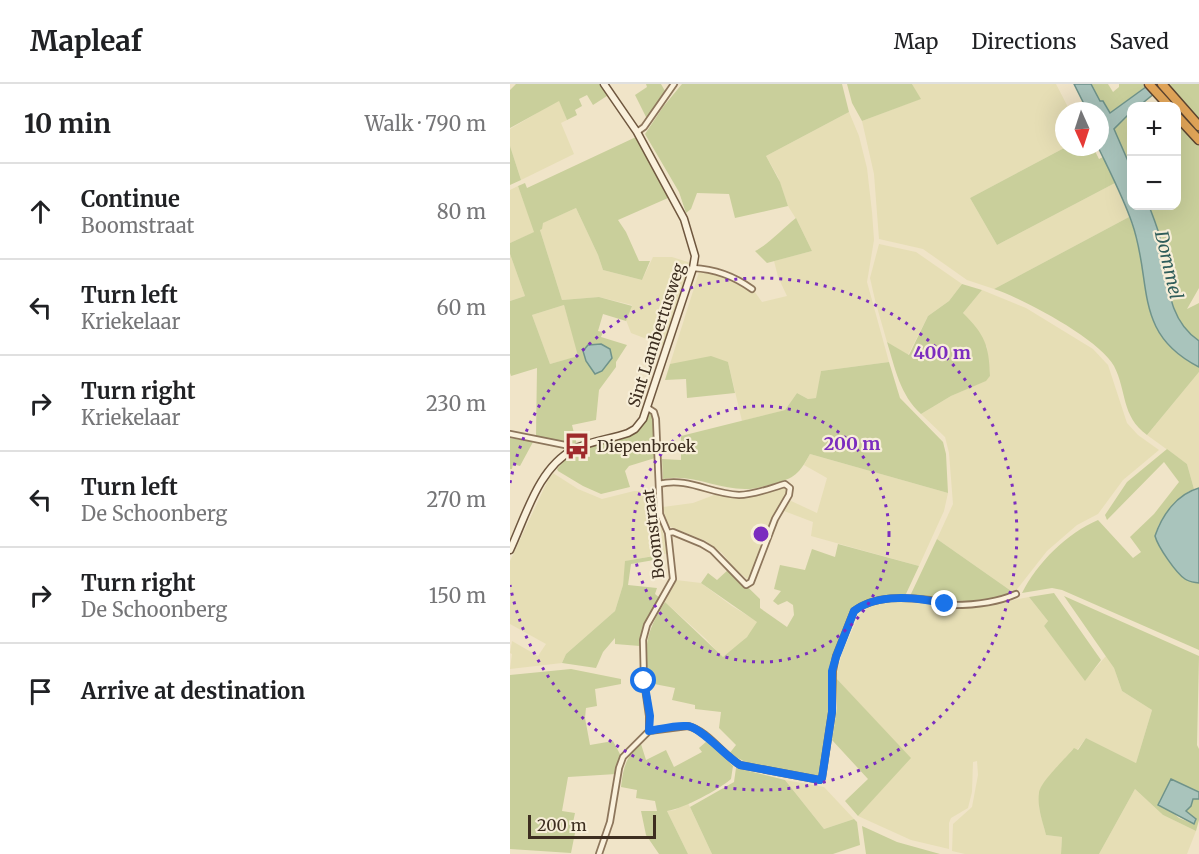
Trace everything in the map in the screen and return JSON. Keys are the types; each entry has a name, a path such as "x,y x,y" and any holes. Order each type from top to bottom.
{"highway":[{"path":"1149,84 1165,102"},
{"path":"1164,86 1199,126"},
{"path":"1181,120 1199,140"}],"street":[{"name":"Sint Lambertusweg","path":"510,550 546,475 573,450 628,433 639,425 648,408 693,268 695,256 684,219 637,132 604,84"},
{"path":"637,132 644,127 674,84"},
{"path":"693,268 724,273 740,280 752,289"},
{"name":"Boomstraat","path":"648,408 654,412 656,419 660,514 668,533 673,579 647,625 643,640 644,681 650,716 649,731"},
{"path":"510,434 565,446 573,450"},
{"path":"659,484 682,481 738,495 785,484 790,488 789,495 775,519 751,582 746,585 712,550 673,532 668,533"},
{"path":"599,854 610,822 623,757 649,731 688,726 699,730 728,758 740,765 820,780 832,712 832,671 854,611 891,598 931,600 953,604 991,601 1016,594"}],"shaded area":[{"path":"912,84 1056,84 1065,102 1055,102 1055,153 970,198 997,245 1115,183 1129,217 994,289 967,280 923,249 879,239 874,174 862,121 920,99"},
{"path":"559,100 567,120 561,123 574,154 521,180 510,146 510,129"},
{"path":"849,112 859,136 867,168 872,212 874,240 867,282 889,362 821,371 817,398 808,399 797,393 785,410 742,421 728,362 670,364 700,269 722,273 752,288 762,302 787,296 778,277 774,261 812,251 788,206 778,177 766,156"},
{"path":"518,186 535,232 510,243 510,190"},
{"path":"576,208 603,270 642,280 653,257 672,257 691,263 665,346 631,333 626,320 632,305 599,297 562,300 540,230 542,223"},
{"path":"879,244 916,252 962,284 949,301 928,316 908,355 887,342 875,300 870,278"},
{"path":"510,254 525,296 510,301"},
{"path":"982,290 1026,308 1093,349 1108,365 1127,423 1138,435 1159,450 1123,480 1098,514 1077,525 1047,551 1014,593 937,539 953,504 949,453 945,437 921,414 951,396 985,381 990,376 987,347 963,313"},
{"path":"564,305 579,356 550,364 532,315"},
{"path":"1199,372 1199,488 1194,489 1187,464 1147,435"},
{"path":"810,454 948,493 944,511 919,566 811,536 813,522 784,511 789,500 817,513 827,478 804,465"},
{"path":"553,473 578,489 602,499 634,491 654,491 655,506 669,553 626,561 623,585 615,611 566,654 562,663 510,669 512,641 538,656 546,644 510,624 510,561"},
{"path":"789,487 791,490 778,510 750,581 735,569 722,553 706,541 668,526 664,513 663,507 693,503 722,492 744,496"},
{"path":"676,580 701,583 758,622 754,630 735,648 723,657 721,656 706,639 665,602"},
{"path":"1029,597 1048,621 1044,626 1085,680 1106,656 1114,668 1122,691 1152,710 1136,763 1086,738 1077,750 1073,749 1044,783 1040,789 1039,808 1046,835 1062,837 1061,854 965,854 952,851 953,824 972,807 978,775 977,761 973,762 972,792 968,808 951,818 949,823 949,849 911,840 858,816 910,758 836,678 842,653 859,615 869,607 882,603 905,601 961,607"},
{"path":"785,780 824,787 854,819 824,829"},
{"path":"1135,789 1163,815 1196,831 1187,854 1099,854"},
{"path":"688,803 712,854 688,854 667,811 675,810"}],"green space":[{"path":"516,84 601,84 610,94 593,105 587,95 579,99 582,106 575,110 577,115 567,120 559,101 510,128 510,90"},
{"path":"646,84 661,84 665,91 647,119 635,95 647,87"},
{"path":"682,84 842,84 849,112 766,156 780,182 788,206 735,218 729,194 697,193 691,209 686,213 679,192 645,134"},
{"path":"847,84 912,84 921,99 862,121 852,103"},
{"path":"1091,84 1108,84 1113,92 1119,84 1143,84 1145,87 1110,113 1109,102 1100,101"},
{"path":"1168,84 1199,84 1199,120"},
{"path":"1127,116 1127,159 1114,129"},
{"path":"1181,126 1199,146 1199,288 1187,309 1199,303 1199,341 1180,322 1175,310 1150,210 1181,210"},
{"path":"636,137 668,198 618,220 639,261 650,261 642,280 603,270 576,208 543,223 540,230 562,300 599,297 632,306 626,321 603,314 598,331 603,332 601,337 627,345 616,362 616,367 599,390 596,420 572,425 577,445 536,436 537,368 511,376 510,373 510,301 525,296 510,254 510,243 534,232 518,186 525,183 527,188","holes":["564,305 578,356 550,364 532,315"]},
{"path":"510,146 521,180 510,185"},
{"path":"1055,153 1055,156 1098,156 1099,159 1103,157 1115,183 997,245 970,198"},
{"path":"1129,217 1137,239 1153,319 1162,337 1177,353 1199,367 1199,372 1147,435 1133,420 1118,375 1106,355 1060,321 1023,301 994,289"},
{"path":"796,218 812,251 767,263 755,251"},
{"path":"962,284 982,290 963,313 981,334 987,348 990,376 986,381 951,396 921,414 903,390 887,342 909,355 928,316 949,301"},
{"path":"711,356 728,362 735,393 687,398 686,379 665,380 670,364"},
{"path":"889,362 900,398 943,442 946,454 948,493 810,454 799,471 791,477 755,488 724,487 684,478 663,479 662,459 681,460 681,436 785,410 797,393 808,399 816,398 821,371"},
{"path":"651,410 655,458 629,466 625,471 630,487 601,494 558,471 557,469 575,453 618,439 637,430"},
{"path":"510,438 533,442 520,466 513,464 512,469 510,469"},
{"path":"1167,449 1187,464 1194,489 1177,501 1165,514 1158,527 1156,538 1165,556 1179,573 1188,580 1199,583 1199,650 1062,590 1052,588 1022,593 1044,560 1054,550 1075,533 1098,520 1133,558 1141,552 1130,537 1154,514 1179,482 1164,462 1107,520 1105,515 1127,482"},
{"path":"937,539 1014,593 976,601 910,596"},
{"path":"838,544 919,566 905,596 884,598 855,610 837,650 831,709 820,776 750,764 729,754 736,745 719,728 721,712 695,709 695,705 672,700 675,688 649,683 647,650 653,623 665,602 723,657 747,637 757,622 701,583 708,573 717,580 729,569 760,599 760,608 787,627 794,615 793,605 787,601 778,605 773,601 781,591 774,589 780,565 805,570 812,549 835,557"},
{"path":"654,556 654,560 631,564 628,585 657,588 655,594 661,599 644,627 640,646 615,644 615,638 603,652 596,668 562,663 566,654 615,611 623,585 625,561"},
{"path":"1054,593 1101,660 1085,681 1044,626 1048,621 1029,597"},
{"path":"1064,596 1199,656 1197,745 1199,749 1199,792 1171,780 1159,801 1179,818 1194,824 1196,821 1186,811 1193,799 1199,799 1199,820 1196,831 1163,815 1135,789 1099,854 1061,854 1062,837 1046,835 1039,793 1048,777 1074,748 1078,750 1086,738 1136,763 1152,710 1122,691 1114,668"},
{"path":"571,669 621,679 621,684 595,689 597,706 586,708 585,718 590,745 613,741 621,756 616,774 568,777 562,811 575,813 571,832 575,833 571,853 510,849 510,675"},
{"path":"836,678 911,758 858,816 845,801 868,779 832,740 837,708"},
{"path":"707,741 733,766 731,779 701,798 667,811 688,854 659,854 646,835 641,811 657,811 655,801 636,798 637,790 621,787 626,763 641,744 646,760 666,750 674,767 702,752 699,748"},
{"path":"736,768 785,780 824,829 854,819 857,822 860,845 833,854 712,854 690,807 734,782"},
{"path":"862,826 897,842 940,854 866,854"}],"water":[{"path":"1074,84 1091,84 1100,101 1104,102 1083,102"},
{"path":"1150,84 1166,84 1144,102 1127,102 1127,116 1114,129 1127,159 1127,210 1150,210 1161,240 1168,286 1175,310 1188,332 1199,341 1199,367 1178,353 1163,338 1154,322 1148,304 1138,245 1120,194 1102,156 1109,156 1109,111 1110,113"},
{"path":"601,344 610,349 612,358 602,371 595,374 586,361 583,351 588,345"},
{"path":"1199,488 1199,583 1181,576 1163,553 1155,536 1171,506 1184,495"},
{"path":"1171,779 1199,792 1199,799 1193,799 1186,811 1196,819 1194,824 1158,805"}],"place":[{"name":"Diepenbroek","path":"577,446"}],"route":[{"path":"644,681 650,716 649,731 693,727 728,758 740,765 820,780 832,712 832,671 854,611 891,598 931,600 945,604"}],"water label":[{"name":"Dommel","path":"1169,265"}]}
